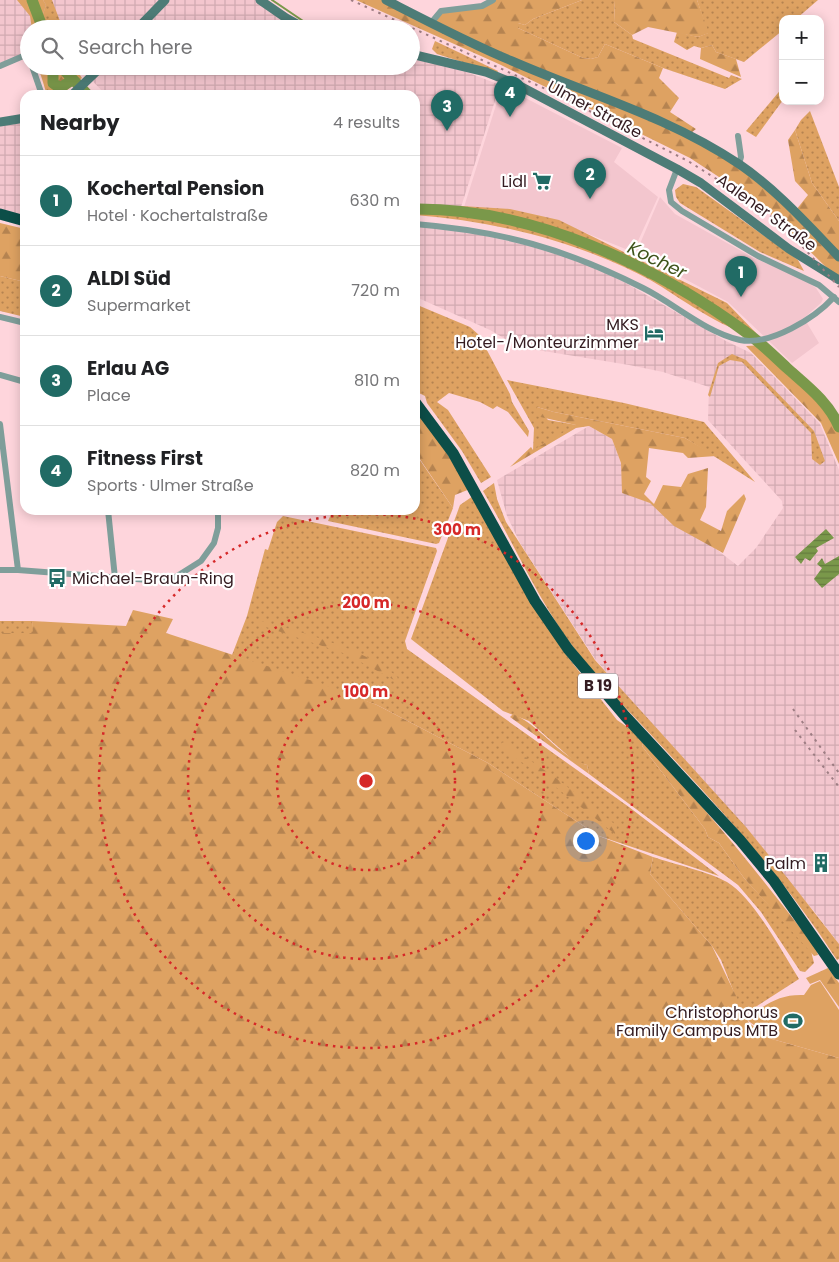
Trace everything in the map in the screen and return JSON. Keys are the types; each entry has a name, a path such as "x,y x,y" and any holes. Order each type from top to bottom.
{"highway":[{"path":"0,214 20,220"},
{"name":"B 19","path":"420,409 458,460 535,601 568,649 625,716 740,840 774,881 839,974"}],"street":[{"path":"146,20 165,0"},
{"path":"260,0 290,20"},
{"path":"386,0 513,62 619,102 688,134 739,164 793,210 839,257"},
{"path":"431,23 441,11 482,6 493,0"},
{"name":"Ulmer Straße","path":"420,56 486,72 518,85 677,169"},
{"path":"0,66 20,57"},
{"path":"35,75 40,90"},
{"path":"78,90 94,75"},
{"path":"0,122 20,119"},
{"path":"738,136 741,157 739,164"},
{"path":"420,224 465,229 517,238 553,249 627,280 720,332 748,340 767,339 782,334 836,299 819,286 758,256 682,211 671,202 669,190 677,169"},
{"name":"Aalener Straße","path":"677,169 700,183 790,249 839,280"},
{"path":"0,317 20,322"},
{"path":"0,374 20,380"},
{"path":"0,424 18,570"},
{"path":"108,515 114,578"},
{"path":"0,570 150,580 174,578 201,561 214,543 218,528 218,515"}],"shaded area":[{"path":"0,0 266,0 298,20 20,20 20,56 0,64"},
{"path":"420,56 500,85 461,207 420,208 420,90 101,90 87,75 420,75"},
{"path":"502,86 622,148 614,162 658,197 633,252 561,223 464,207"},
{"path":"20,121 20,215 0,209 0,124"},
{"path":"660,197 675,214 754,258 803,279 816,288 823,299 804,318 819,343 792,363 728,302 636,253"},
{"path":"420,226 456,229 552,251 610,274 726,341 751,353 820,424 839,470 839,944 814,911 595,659 520,543 507,516 497,480 589,426 612,439 621,463 623,493 660,506 738,566 756,548 783,508 782,501 708,420 709,387 663,372 519,347 490,330 420,299"},
{"path":"826,529 834,538 816,548 818,551 810,561 805,558 801,564 795,557"},
{"path":"839,556 839,574 822,588 814,579 822,568 817,564 822,558 825,564"}],"green space":[{"path":"17,0 43,0 46,5 42,17 43,20 31,20 30,16"},
{"path":"43,0 52,0 60,20 43,20 42,17 46,5"},
{"path":"356,0 384,0 431,23 441,11 482,7 493,0 582,0 533,19 525,25 518,23 518,28 583,58 591,59 598,57 605,44 663,68 659,78 679,98 670,112 696,129 687,136 739,167 792,212 839,260 839,276 830,271 779,221 751,198 690,158 501,65 420,29 420,20 401,20"},
{"path":"582,0 615,0 614,22 632,35 633,39 729,78 731,75 742,79 725,89 663,68 605,44 598,57 591,59 583,58 518,28 518,23 525,25 533,19"},
{"path":"615,0 697,0 709,33 698,37 648,27 632,35 614,22"},
{"path":"697,0 818,0 801,15 779,15 779,33 744,62 716,52 712,45 701,48 694,46 687,50 674,42 677,32 698,37 708,33"},
{"path":"435,41 498,71 497,73 437,54 432,49"},
{"path":"712,45 716,52 736,59 741,77 700,59 701,48"},
{"path":"41,75 80,75 82,78 67,90 45,90"},
{"path":"779,92 779,105 756,137 746,131"},
{"path":"810,111 839,187 839,221 812,183 795,130"},
{"path":"795,130 812,183 839,221 839,252 796,210 808,195 795,181 788,140"},
{"path":"683,184 696,187 798,260 804,271 760,252 680,203 676,197 675,190"},
{"path":"462,206 510,209 559,220 727,303 756,333 746,332 719,322 652,281 596,255 507,228 476,222 420,216 420,208"},
{"path":"0,223 20,228 20,281 0,276"},
{"path":"0,276 20,281 20,316 0,311"},
{"path":"420,306 470,327 479,335 510,394 512,402 529,431 528,437 508,412 497,406 493,409 480,402 449,393 437,402 448,410 491,477 481,483 462,451 427,403 425,396 420,394"},
{"path":"766,345 825,398 839,418 839,464 821,423 746,346"},
{"path":"732,354 746,360 814,431 825,461 820,465 812,459 811,433 742,362 730,360 719,366 710,397 708,395 718,363"},
{"path":"507,380 624,403 704,422 755,482 685,438 537,407 548,420 577,425 533,451 534,428"},
{"path":"537,407 685,438 716,456 688,458 683,453 649,448 646,477 651,481 644,494 654,504 663,485 681,487 688,474 708,468 706,507 700,520 721,531 727,511 744,494 746,499 723,553 674,526 650,503 622,493 621,463 612,439 589,426 576,428 510,467 531,447 533,450 576,425 536,416"},
{"path":"420,417 433,432 470,489 455,495 453,508 420,459"},
{"path":"420,460 453,508 439,543 436,544 328,521 331,515 420,515"},
{"path":"494,483 497,499 506,522 595,660 746,827 839,944 839,959 837,960 802,909 743,836 612,694 574,648 537,591 483,491"},
{"path":"473,496 564,652 617,720 633,731 643,743 642,746 705,829 708,837 719,843 744,878 811,951 814,963 805,972 800,971 761,912 738,885 589,774 587,765 575,762 529,721 503,711 411,639 460,505"},
{"path":"283,516 436,548 437,551 405,641 407,649 629,807 719,876 599,836 488,763 377,705 232,655 247,616 265,549 268,550 277,522"},
{"path":"133,610 173,619 166,633 322,684 377,705 488,763 599,836 653,857 650,874 712,946 749,1023 772,1039 839,1058 839,1262 0,1262 0,633 33,633 32,621 126,626"},
{"path":"0,621 32,621 34,633 0,633"},
{"path":"261,621 334,643 370,659 398,678 396,681 346,654 260,625"},
{"path":"513,714 523,719 559,749 587,765 589,774 510,717"},
{"path":"503,742 556,778 617,826 615,834 538,773 499,747"},
{"path":"643,743 689,792 775,895 816,948 818,955 814,956 744,878 719,843 708,837 705,829 642,746"},
{"path":"653,857 711,875 727,882 737,890 767,926 799,979 743,1015 721,960 712,946 650,874"},
{"path":"828,968 839,983 839,1007 820,980 810,984 806,978"},
{"name":"Christophorus Family Campus MTB","path":"820,981 839,1010 839,1058 772,1039 746,1019 780,998 804,995 811,985"}],"waterway":[{"name":"Kocher","path":"32,0 40,20"},
{"path":"272,0 302,20"},
{"name":"Kocher","path":"53,75 53,83 60,88 72,80"},
{"name":"Kocher","path":"69,75 83,90"},
{"name":"Kocher","path":"420,209 459,211 503,218 547,230 590,245 673,285 711,308 752,337 816,394 835,418 839,427"}],"railway":[{"path":"351,0 395,20"},
{"path":"420,32 552,92 688,161 742,195 784,226 839,287"},
{"path":"793,709 839,773"},
{"path":"795,730 839,787"}],"place":[{"name":"Fitness First","path":"510,117"},
{"name":"Erlau AG","path":"447,131"},
{"name":"Lidl","path":"542,181"},
{"name":"ALDI Süd","path":"590,199"},
{"name":"Kochertal Pension","path":"741,297"},
{"name":"MKS Hotel-/Monteurzimmer","path":"654,333"},
{"name":"Michael-Braun-Ring","path":"57,578"},
{"name":"Palm","path":"821,863"},
{"name":"Christophorus Family Campus MTB","path":"793,1021"}]}
